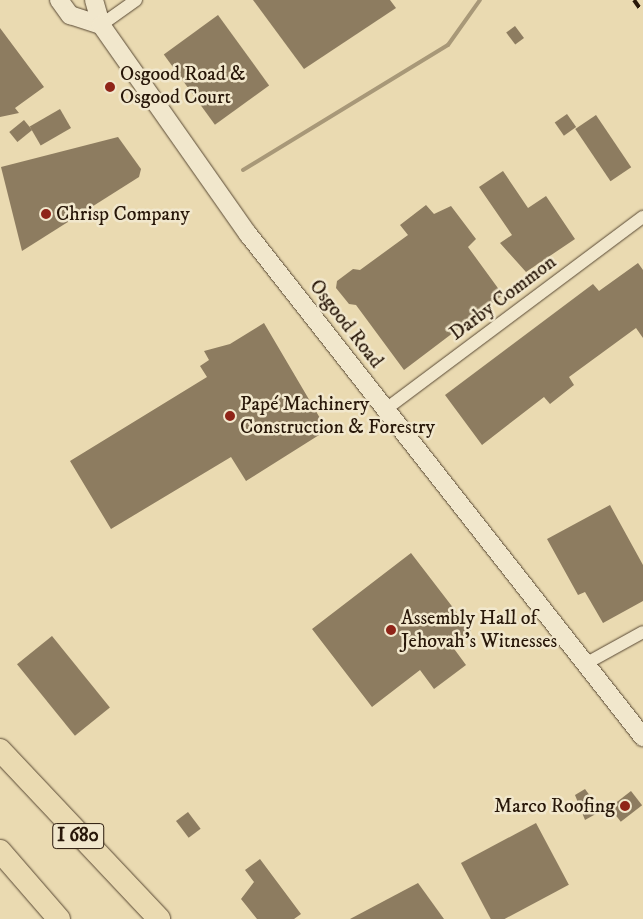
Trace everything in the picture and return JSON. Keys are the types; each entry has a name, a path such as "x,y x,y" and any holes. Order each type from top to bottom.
{"highway":[{"name":"I 680","path":"0,750 159,919"},
{"path":"0,851 59,919"}],"main road":[{"path":"59,0 70,15 101,25"},
{"name":"Osgood Road","path":"94,0 101,25 248,234 643,736"}],"street":[{"path":"101,25 136,0"},
{"name":"Darby Common","path":"386,409 643,217"},
{"path":"586,664 643,632"}],"building":[{"path":"253,0 390,0 396,8 304,69"},
{"path":"218,15 269,85 215,125 164,54"},
{"path":"515,26 524,38 515,45 506,33"},
{"path":"0,28 44,87 15,108 19,113 0,117"},
{"path":"60,109 71,128 41,146 30,126"},
{"path":"567,114 576,127 564,136 555,123"},
{"path":"596,115 631,167 611,181 575,129"},
{"path":"24,120 32,130 17,142 9,132"},
{"name":"Chrisp Company","path":"118,137 141,169 139,177 22,251 1,167"},
{"path":"503,171 528,208 546,196 575,239 526,272 500,243 512,235 479,187"},
{"path":"426,205 434,214 451,206 476,239 468,247 503,295 404,370 356,305 349,304 336,288 337,281 353,269 360,270 408,235 400,225"},
{"path":"638,263 643,270 643,338 636,328 569,377 574,385 550,404 544,397 482,445 445,395 593,284 599,291"},
{"name":"Papé Machinery Construction & Forestry","path":"264,323 327,430 246,481 231,457 111,529 70,461 207,377 200,366 209,360 204,351 230,344"},
{"path":"610,505 643,565 643,601 603,623 585,592 578,595 547,539"},
{"name":"Assembly Hall of Jehovah's Witnesses","path":"411,553 471,631 452,646 466,665 434,689 420,670 372,707 312,629"},
{"path":"52,636 110,707 75,736 17,664"},
{"path":"585,789 601,811 585,820 575,795"},
{"name":"Marco Roofing","path":"631,791 642,805 621,822 610,808"},
{"path":"188,812 201,829 189,838 176,821"},
{"path":"536,823 569,885 505,919 491,919 461,863"},
{"path":"260,859 301,914 294,919 257,919 241,899 254,882 245,870"},
{"path":"418,883 444,919 350,919"}],"waterway":[{"path":"243,170 448,45 480,0"}],"railway":[{"path":"634,0 643,13"}],"place":[{"name":"Osgood Road & Osgood Court","path":"110,87"},
{"name":"Chrisp Company","path":"46,214"},
{"name":"Papé Machinery Construction & Forestry","path":"230,416"},
{"name":"Assembly Hall of Jehovah's Witnesses","path":"391,630"},
{"name":"Marco Roofing","path":"625,806"}]}
